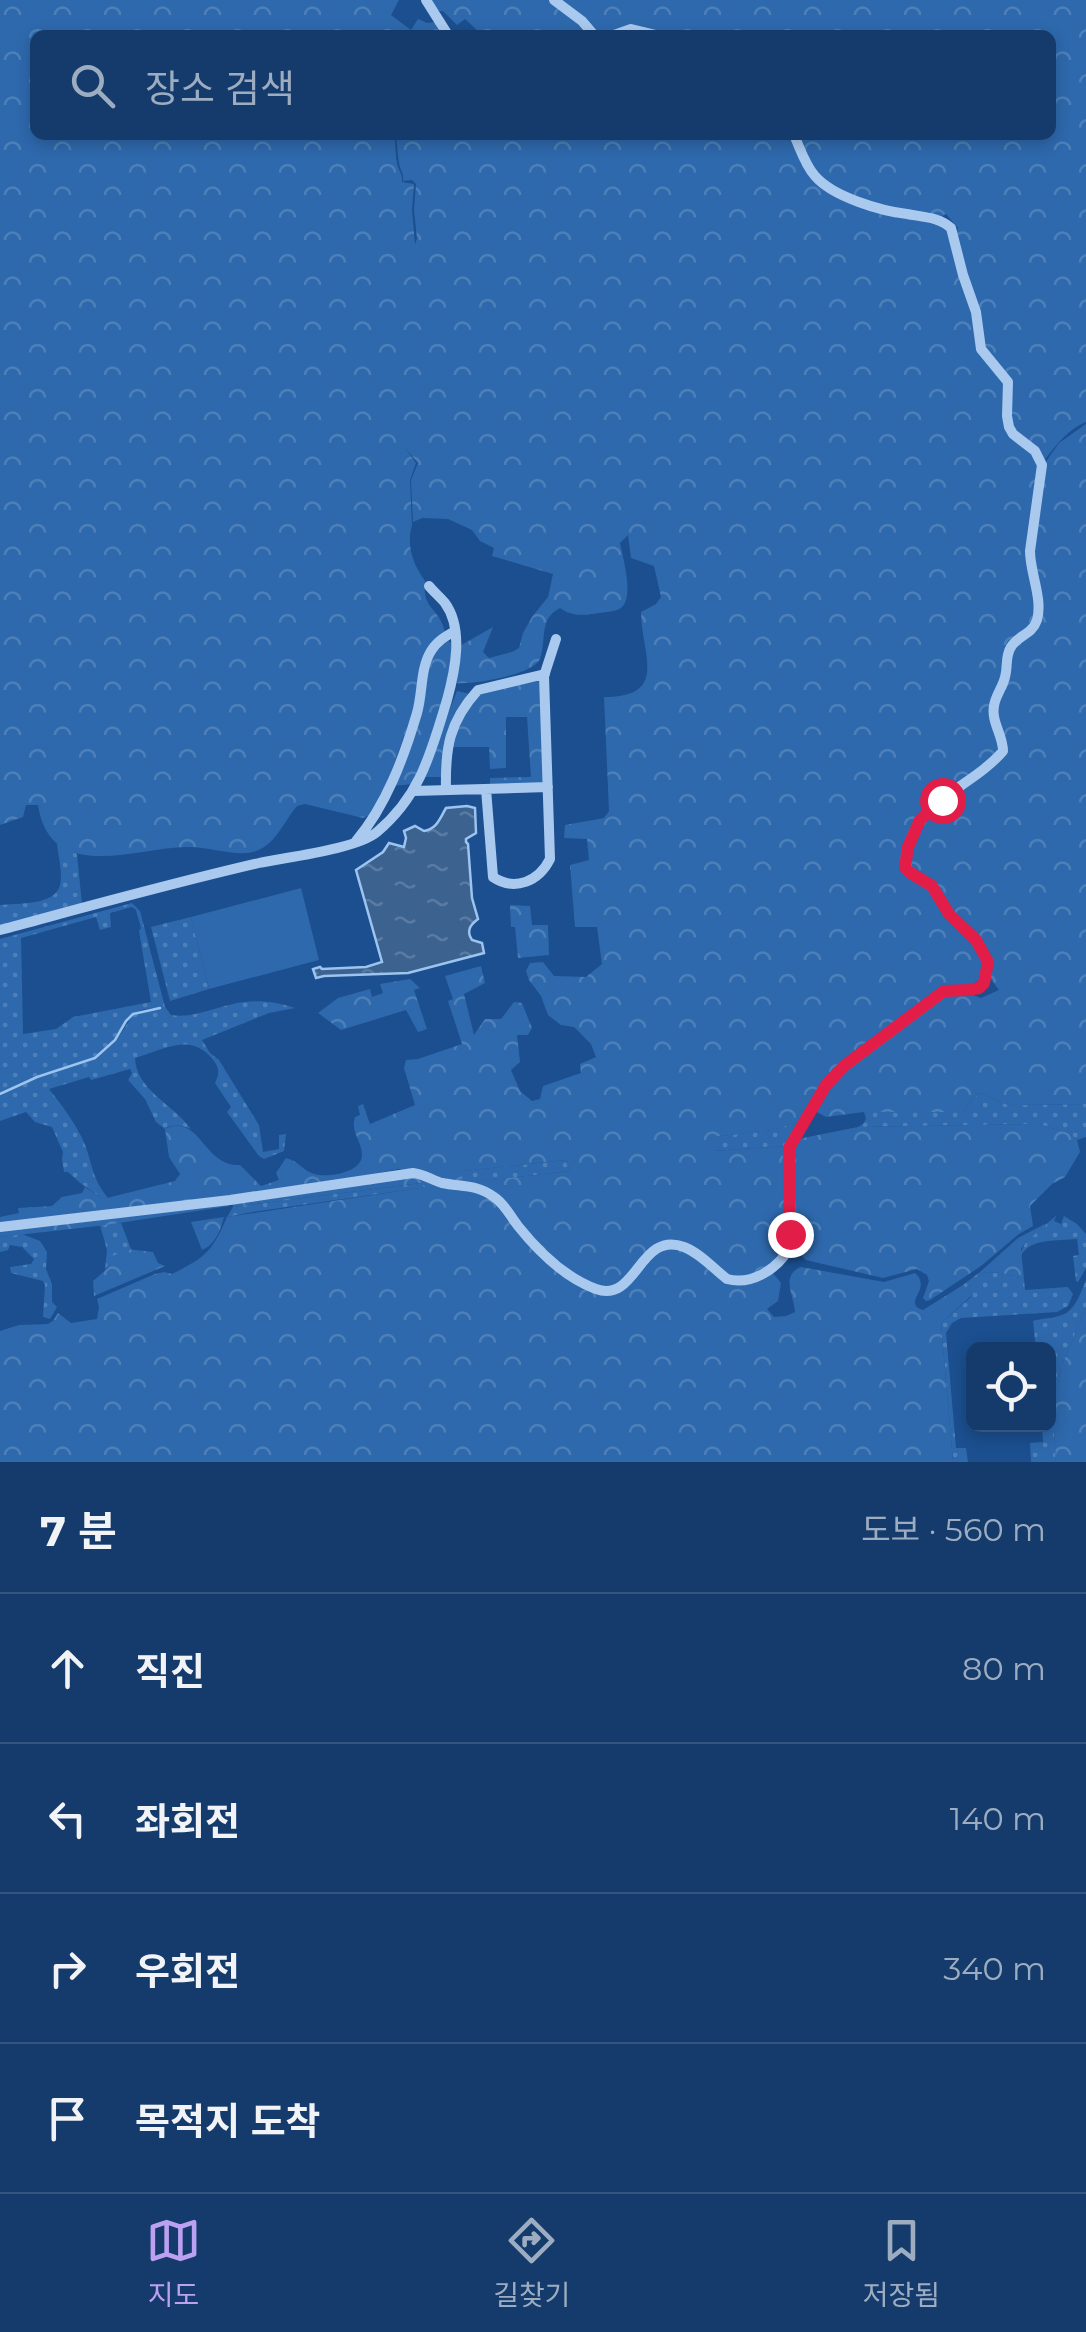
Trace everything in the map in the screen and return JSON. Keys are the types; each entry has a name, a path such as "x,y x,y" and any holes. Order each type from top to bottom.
{"street":[{"path":"426,0 445,30"},
{"path":"554,0 590,30"},
{"path":"0,1227 230,1200 413,1173 470,1185 492,1195 537,1248 573,1277 609,1293 617,1291 646,1258 668,1245 691,1251 735,1282 769,1270 787,1254 791,1244 789,1148 826,1085 844,1066 944,991 979,988 984,983 988,962 982,949 949,914 932,886 909,872 905,861 920,820 1002,751 993,712 1007,673 1007,654 1038,618 1030,551 1042,470 1038,456 1009,427 1008,382 982,350 976,312 951,228 934,218 872,207 826,186 810,170 796,140"},
{"path":"0,930 372,837 414,790 450,689 455,631 450,613 430,586"},
{"path":"355,842 383,800 401,756 417,712 428,657 437,643 455,631"},
{"path":"486,788 491,872 499,882 531,880 548,866 550,859 544,674 556,639"},
{"path":"446,790 445,753 449,737 471,698 478,690 544,674"},
{"path":"414,790 548,787"}],"green space":[{"path":"0,0 399,0 391,15 411,30 30,30 30,140 395,140 402,182 414,184 415,244 416,184 403,181 396,140 793,140 828,190 933,221 951,234 971,301 977,340 1003,380 1005,421 1034,455 1038,467 1028,551 1036,609 1031,627 1013,639 994,695 1001,745 995,755 923,809 909,832 902,857 985,961 981,979 967,987 953,986 844,1063 800,1122 772,1130 713,1137 714,1151 786,1146 789,1246 767,1269 734,1279 668,1241 621,1285 599,1288 556,1262 489,1189 473,1182 570,1171 566,1160 463,1171 462,1181 398,1169 344,1181 0,1225 0,1217 19,1213 18,1208 52,1206 62,1197 82,1193 85,1187 103,1199 175,1181 180,1174 169,1157 165,1129 177,1126 194,1133 218,1158 240,1165 261,1186 279,1180 276,1173 286,1158 314,1174 350,1170 362,1155 354,1127 355,1117 360,1115 358,1106 363,1104 370,1124 415,1105 404,1068 406,1060 462,1044 448,1001 453,999 445,976 481,966 485,983 464,994 474,1035 485,1019 501,1019 514,1002 522,1003 532,1028 528,1035 517,1035 520,1062 511,1070 520,1091 532,1101 540,1099 543,1086 581,1073 580,1064 596,1057 591,1044 574,1027 561,1025 548,1015 526,971 530,963 543,962 554,976 586,977 602,964 597,927 575,927 570,865 589,860 587,839 564,838 565,825 604,818 609,811 604,697 625,695 645,681 647,657 641,612 661,597 654,566 631,558 628,535 620,543 627,586 622,607 583,615 560,608 546,624 542,652 535,665 501,678 456,683 458,647 493,627 483,652 489,658 519,648 532,617 548,597 553,574 492,556 494,548 480,541 472,530 448,519 422,518 413,522 411,480 418,463 405,448 416,463 410,480 412,554 425,581 428,603 445,632 431,644 414,709 390,775 370,815 363,818 305,804 297,806 269,843 249,853 187,847 120,855 76,853 59,845 46,830 38,805 26,805 23,817 0,825"},
{"path":"430,0 550,0 585,30 477,30 465,19 457,25"},
{"path":"559,0 1086,0 1086,422 1068,434 1044,461 1010,425 1011,388 984,350 956,235 958,228 946,214 891,209 861,200 817,176 799,140 1056,140 1056,30 594,30"},
{"path":"418,19 436,22 438,30 411,30"},
{"path":"1086,424 1086,1104 1008,1105 980,1093 964,1112 864,1112 826,1117 815,1111 833,1080 946,993 981,998 999,990 990,978 991,963 910,866 909,856 921,824 1003,755 996,709 1010,677 1013,646 1035,631 1034,552 1045,463 1059,443"},
{"path":"449,641 452,644 443,698 414,784 391,786 431,655"},
{"path":"537,681 544,781 490,785 490,778 531,777 527,717 506,717 506,768 490,769 489,747 450,747 456,729 478,695"},
{"path":"457,691 470,694 450,733 441,777 423,777"},
{"path":"57,843 77,854 82,904 0,926 0,905 43,900 57,892 61,875"},
{"path":"301,888 319,960 209,989 191,917"},
{"path":"132,903 140,911 165,1007 171,1015 190,1015 251,1001 295,1008 269,1013 202,1040 259,1125 263,1152 279,1149 279,1135 286,1134 284,1151 264,1159 259,1156 227,1112 231,1107 215,1083 218,1072 214,1061 206,1052 187,1044 135,1058 148,1088 191,1129 165,1129 156,1122 145,1099 128,1080 130,1069 49,1089 78,1131 108,1198 103,1199 64,1172 63,1152 52,1127 35,1122 26,1112 0,1121 0,1096 32,1080 96,1059 116,1041 133,1015 161,1008 136,1012 128,1018 106,1049 96,1056 36,1076 0,1093 0,939","holes":["132,907 136,910 151,1002 73,1017 56,1029 23,1034 21,938 96,917 100,930 111,927 110,913"]},
{"path":"510,905 530,906 532,925 548,925 549,955 518,958"},
{"path":"191,917 209,989 170,1001 151,927"},
{"path":"410,979 420,988 414,990 427,1029 418,1032 406,1010 341,1030 318,1013 338,998 370,989 372,997 383,993 380,984"},
{"path":"980,1093 1008,1105 1086,1104 1086,1137 1077,1140 1069,1133 1038,1124 858,1127 866,1119 864,1112 964,1112"},
{"path":"800,1122 786,1146 713,1151 713,1137"},
{"path":"1038,1124 1069,1133 1077,1140 1080,1152 1065,1177 1030,1206 1033,1226 930,1300 923,1298 927,1275 917,1269 883,1278 806,1260 801,1255 802,1246 796,1241 791,1148 798,1139 858,1127"},
{"path":"566,1160 570,1171 462,1181 462,1171"},
{"path":"417,1176 483,1193 500,1207 515,1229 596,1294 611,1295 624,1290 652,1256 666,1249 685,1251 726,1282 772,1272 781,1283 778,1301 767,1309 774,1317 795,1312 790,1281 801,1267 884,1282 915,1273 921,1285 915,1304 923,1310 963,1285 971,1296 941,1323 953,1462 0,1462 0,1331 19,1325 48,1324 58,1313 71,1323 97,1319 97,1299 155,1274 172,1274 193,1263 212,1246 227,1217 426,1187 421,1183 233,1207 232,1201"},
{"path":"422,1183 427,1187 227,1217 233,1207"},
{"path":"228,1202 229,1206 106,1225 0,1237 0,1229"},
{"path":"1056,1216 1054,1221 1061,1224 1064,1216 1086,1234 1086,1268 1078,1282 1073,1256 1079,1255 1077,1239 1037,1243 1020,1254 1026,1241"},
{"path":"224,1217 214,1241 202,1250 191,1222"},
{"path":"121,1223 131,1249 105,1270 107,1250 100,1225"},
{"path":"1045,1224 1021,1249 1024,1279 980,1272 1018,1238"},
{"path":"22,1234 40,1241 47,1252 52,1302 57,1307 50,1319 43,1317 43,1281 11,1273 10,1267 31,1264 34,1259 22,1247 10,1245 0,1252 0,1237"},
{"path":"127,1249 153,1252 158,1263 165,1266 94,1296 93,1281 108,1268 111,1257"},
{"path":"980,1272 1024,1279 1025,1290 1068,1287 1073,1294 1068,1306 1057,1312 961,1318 952,1323 946,1333 956,1448 966,1448 968,1462 953,1462 941,1323 971,1297 963,1285"},
{"path":"1086,1280 1086,1308 1061,1367 1056,1394 1056,1342 1035,1342 1033,1321 1059,1316 1076,1302"},
{"path":"1086,1308 1086,1462 1056,1462 1056,1394 1061,1367"},
{"path":"1042,1432 1054,1432 1056,1462 1031,1462 1030,1443 1043,1442"}],"water":[{"path":"446,808 475,808 476,833 466,842 478,919 469,934 472,940 482,943 484,953 408,973 316,978 313,969 320,967 366,967 382,962 356,870 383,852 389,843 404,847 404,831 415,826 428,830"}],"waterway":[{"path":"0,1094 95,1058 115,1040 133,1014 160,1008"}],"route":[{"path":"790,1234 789,1148 826,1085 844,1066 944,991 979,988 984,983 988,962 976,940 949,914 932,886 905,867 908,847 920,820 942,800"}]}
